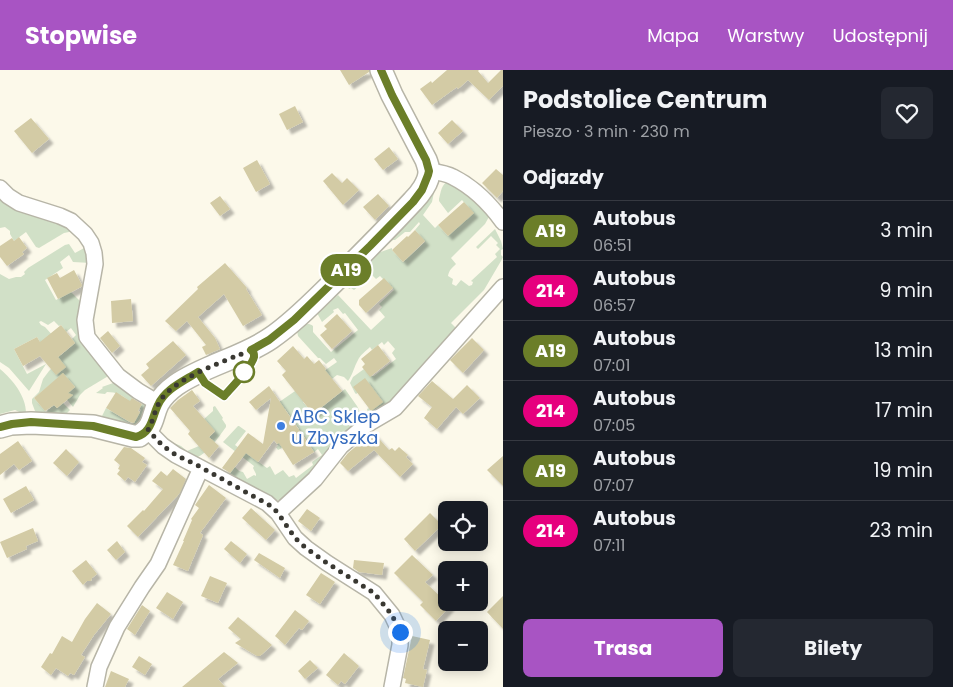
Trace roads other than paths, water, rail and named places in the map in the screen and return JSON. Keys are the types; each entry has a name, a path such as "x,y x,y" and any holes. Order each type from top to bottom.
{"street":[{"path":"0,427 31,422 93,426 136,437 140,436 148,430 158,403 163,396 177,385 198,372 251,350 269,340 294,320 413,202 426,183 429,171 426,160 381,70"},
{"path":"429,171 452,176 467,185 486,200 503,222"},
{"path":"0,188 19,203 71,221 85,234 91,243 95,264 85,320 88,337 119,377 138,392 158,403"},
{"path":"278,513 315,479 341,446 366,426 395,408 503,287"},
{"path":"148,430 163,446 176,455 267,503 278,513 295,538 306,548 374,593 392,615 400,632 400,645 392,687"},
{"path":"95,687 99,668 117,627 158,564 201,468"}],"place":[{"name":"ABC Sklep u Zbyszka","path":"281,426"}]}
